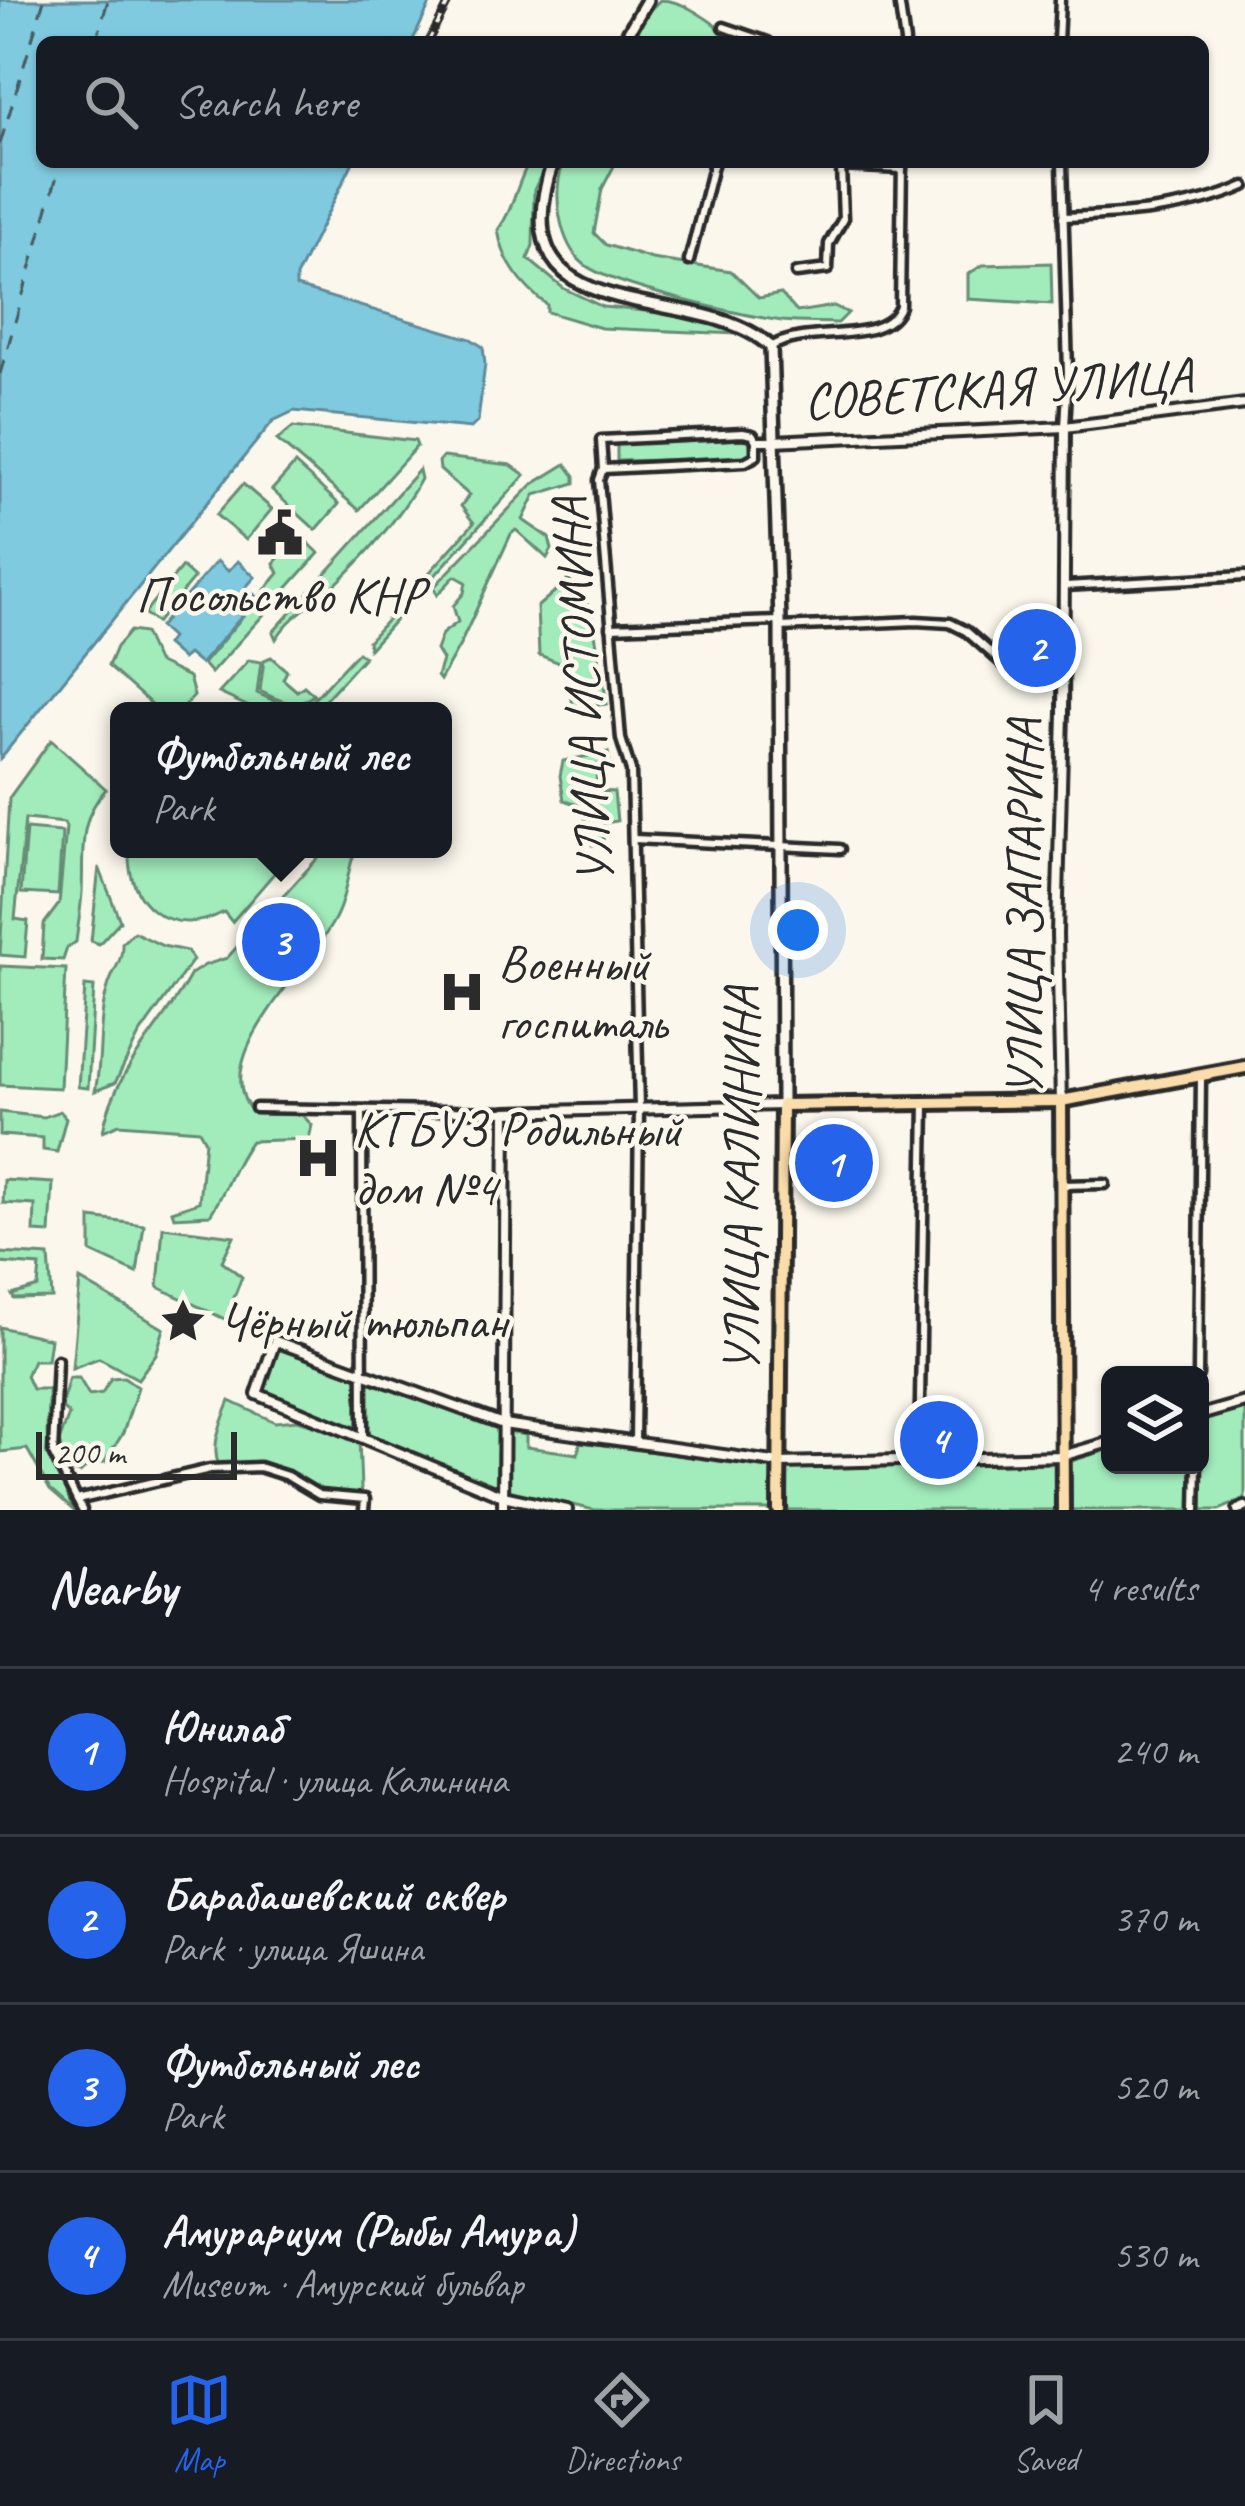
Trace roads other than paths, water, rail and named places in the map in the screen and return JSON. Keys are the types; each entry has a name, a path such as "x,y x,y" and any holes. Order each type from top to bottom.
{"main road":[{"path":"626,36 647,0"},
{"path":"551,168 540,202 545,240 561,268 594,292 739,325 771,346"},
{"name":"УЛИЦА КАЛИНИНА","path":"771,346 780,624 778,1510"},
{"path":"782,1105 1061,1101 1245,1067"},
{"name":"УЛИЦА ЗАПАРИНА","path":"1061,1101 1063,1510"}],"street":[{"path":"899,0 904,36"},
{"path":"1058,36 1060,0"},
{"path":"724,27 751,36"},
{"path":"689,261 712,168"},
{"path":"796,273 828,269 829,244 843,219 841,168"},
{"path":"771,346 786,337 876,329 896,316 902,168"},
{"name":"УЛИЦА ЗАПАРИНА","path":"1061,1101 1057,934 1068,372 1062,168"},
{"path":"1063,217 1163,209 1245,186"},
{"name":"СОВЕТСКАЯ УЛИЦА","path":"756,441 1065,427 1245,404"},
{"name":"СОВЕТСКАЯ УЛИЦА","path":"601,440 743,433 756,441 756,456 745,462 603,469"},
{"name":"УЛИЦА ИСТОМИНА","path":"601,440 599,480 620,739 631,771 639,1109 635,1442"},
{"path":"1062,580 1245,576"},
{"path":"611,627 937,620 959,626 1016,675 1064,675"},
{"path":"633,839 841,849"},
{"path":"1198,1366 1201,1076"},
{"path":"920,1460 925,1101"},
{"path":"256,1108 506,1112 782,1105"},
{"path":"362,1111 363,1437"},
{"path":"503,1510 506,1112"},
{"path":"1062,1185 1105,1184"},
{"path":"567,1510 503,1496 257,1394 274,1341 503,1424 779,1463 1062,1456 1101,1445"},
{"path":"57,1360 53,1453 82,1510"},
{"path":"1209,1412 1245,1402"},
{"path":"77,1500 209,1469 259,1467 287,1476 319,1495 365,1498 364,1510"},
{"path":"1196,1510 1197,1474"}],"water":[{"path":"0,0 432,0 415,36 36,36 36,168 350,168 296,277 296,287 471,339 483,347 485,364 478,421 471,428 294,411 273,421 0,759"},
{"path":"217,561 228,571 238,561 255,577 246,587 258,598 200,664 188,654 182,659 166,645 171,638 159,627"}],"railway":[{"path":"431,36 450,0"}],"place":[{"name":"Посольство КНР","path":"280,533"},
{"name":"Барабашевский сквер","path":"1037,648"},
{"name":"Футбольный лес","path":"281,942"},
{"name":"Военный госпиталь","path":"462,992"},
{"name":"КГБУЗ Родильный дом №4","path":"318,1158"},
{"name":"Юнилаб","path":"834,1163"},
{"name":"Чёрный тюльпан","path":"183,1321"},
{"name":"Амурариум (Рыбы Амура)","path":"939,1440"}]}
